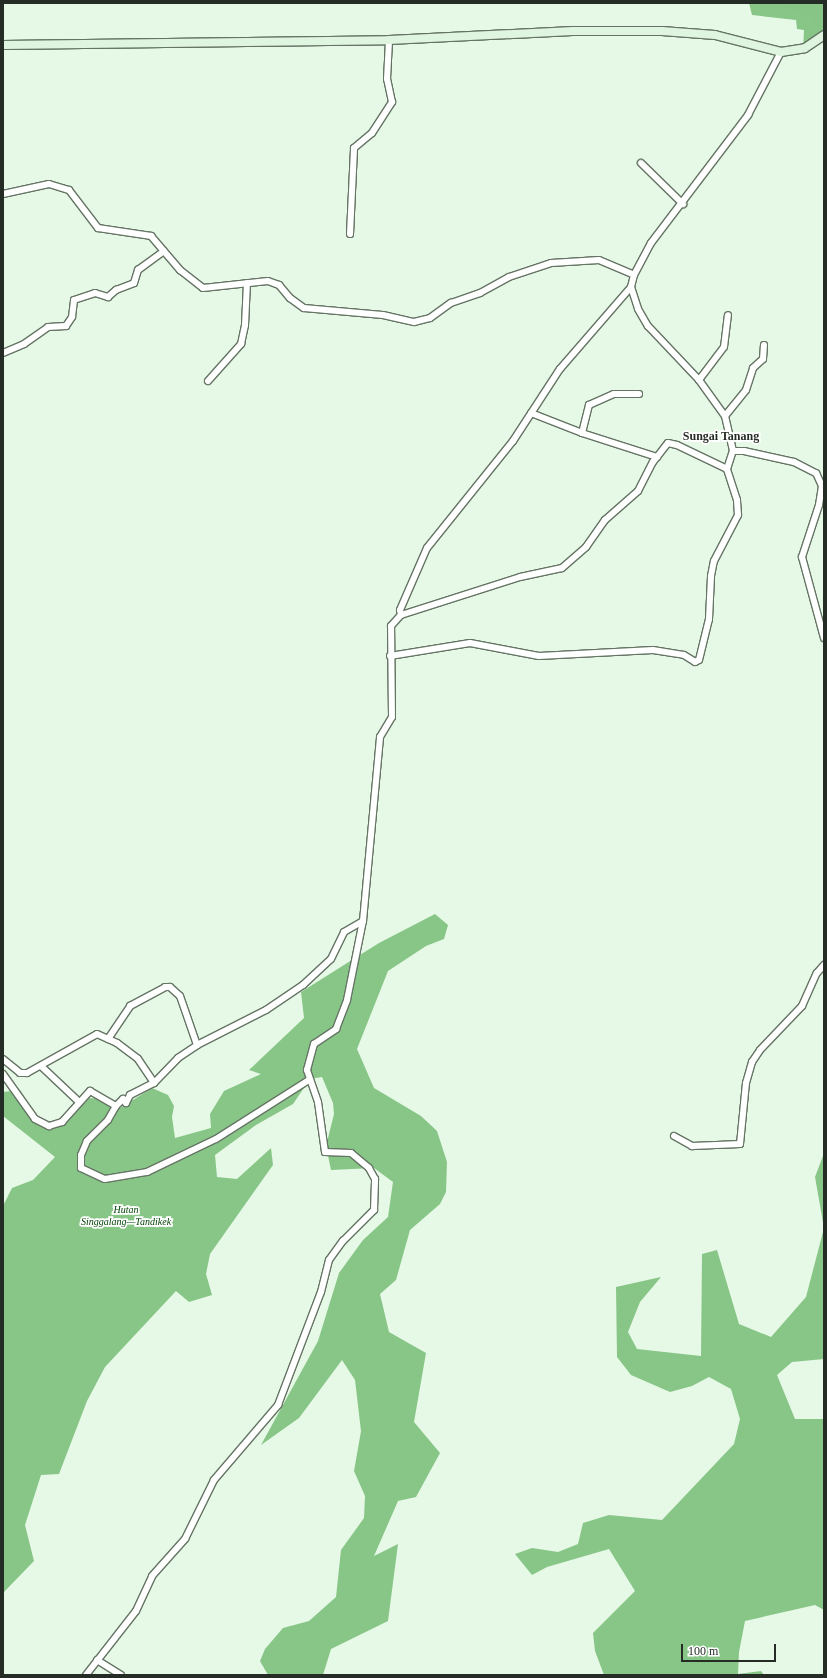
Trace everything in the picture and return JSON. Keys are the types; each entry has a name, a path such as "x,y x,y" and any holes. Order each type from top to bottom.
{"main road":[{"path":"3,45 389,40 573,31 698,31 781,52 809,45 824,36"}],"street":[{"path":"350,234 354,148 372,133 392,102 387,79 389,40"},
{"path":"401,615 400,610 428,548 513,440 560,369 631,287 634,275 651,243 683,204 748,115 781,52"},
{"path":"641,163 683,204"},
{"path":"3,194 49,184 70,190 98,228 107,232 145,234 156,240 180,270 203,288 247,283 274,282 304,308 383,315 414,322 430,318 442,308 480,293 509,277 551,263 599,260 634,275"},
{"path":"3,354 24,344 48,327 66,326 72,317 74,300 95,293 108,297 116,290 134,284 138,270 164,251"},
{"path":"208,381 241,344 245,324 247,283"},
{"path":"390,656 470,643 539,656 654,650 684,654 695,662 700,660 709,619 711,576 714,561 738,515 737,500 727,469 733,451 725,416 699,380 648,326 638,309 631,287"},
{"path":"699,380 724,347 728,315"},
{"path":"725,416 746,390 753,368 763,359 764,345"},
{"path":"582,433 589,405 614,394 639,394"},
{"path":"531,412 582,433 657,457"},
{"path":"86,1675 136,1611 152,1576 185,1539 214,1480 278,1405 321,1292 329,1260 343,1241 367,1220 374,1210 375,1179 369,1168 351,1153 325,1152 318,1102 309,1080 308,1061 314,1044 336,1028 347,1000 363,921 380,737 392,718 390,656 391,626 401,615 516,578 562,568 586,547 604,520 638,491 657,457 668,443 671,443 727,469"},
{"path":"733,451 765,454 794,462 816,473 822,486 819,506 802,557 824,638"},
{"path":"309,1080 216,1139 147,1172 104,1179 81,1168 81,1156 87,1141 108,1120 116,1106 123,1098 126,1103 130,1095 154,1083 178,1058 197,1045 266,1010 303,985 331,959 344,932 363,921"},
{"path":"674,1136 692,1146 740,1144 747,1075 752,1062 760,1050 802,1006 816,973 824,965"},
{"path":"108,1039 130,1006 165,987 170,987 180,996 197,1045"},
{"path":"3,1059 20,1073 27,1073 96,1034 108,1039 138,1059 154,1083"},
{"path":"41,1066 78,1102"},
{"path":"3,1074 41,1124 49,1126 62,1122 78,1102 90,1091 116,1106"},
{"path":"97,1660 120,1675"}],"green space":[{"path":"749,3 824,3 824,40 803,51 804,30 797,29 796,20 752,15"},
{"name":"Hutan Singgalang—Tandikek","path":"435,914 448,925 444,939 426,946 388,971 357,1049 374,1088 421,1116 437,1131 447,1162 446,1192 440,1204 410,1230 396,1280 380,1294 389,1332 426,1353 414,1422 440,1453 416,1497 398,1501 374,1556 398,1544 388,1621 331,1649 323,1675 268,1675 260,1661 265,1649 283,1628 309,1621 336,1597 341,1550 364,1518 365,1496 354,1471 361,1431 355,1380 342,1360 299,1418 261,1445 318,1341 339,1273 363,1240 388,1217 393,1182 374,1168 331,1170 326,1146 334,1114 333,1103 322,1077 310,1079 293,1104 256,1125 215,1155 217,1177 237,1179 271,1148 273,1165 210,1254 206,1274 212,1295 189,1302 176,1291 105,1367 87,1401 59,1474 41,1475 25,1525 34,1561 3,1593 3,1206 12,1188 33,1180 55,1157 3,1116 3,1092 20,1090 37,1117 44,1123 60,1126 70,1119 87,1098 110,1099 120,1108 152,1088 168,1095 174,1106 172,1117 175,1138 211,1128 210,1114 224,1091 261,1074 249,1070 304,1018 301,992 379,943"},
{"path":"824,1153 824,1228 815,1177"},
{"path":"824,1228 824,1359 792,1362 777,1375 795,1419 824,1419 824,1610 815,1605 745,1621 739,1652 738,1674 761,1671 764,1675 604,1675 595,1651 593,1633 635,1591 609,1549 547,1567 532,1575 515,1554 532,1548 558,1552 578,1544 583,1523 609,1515 662,1520 734,1444 740,1419 731,1389 709,1377 692,1386 670,1392 631,1375 617,1357 616,1287 661,1277 640,1302 628,1332 637,1349 701,1356 702,1254 717,1250 739,1324 771,1337 806,1297"}],"waterway":[{"path":"787,3 811,10 824,25"}],"district":[{"name":"Sungai Tanang","path":"721,437"}]}
